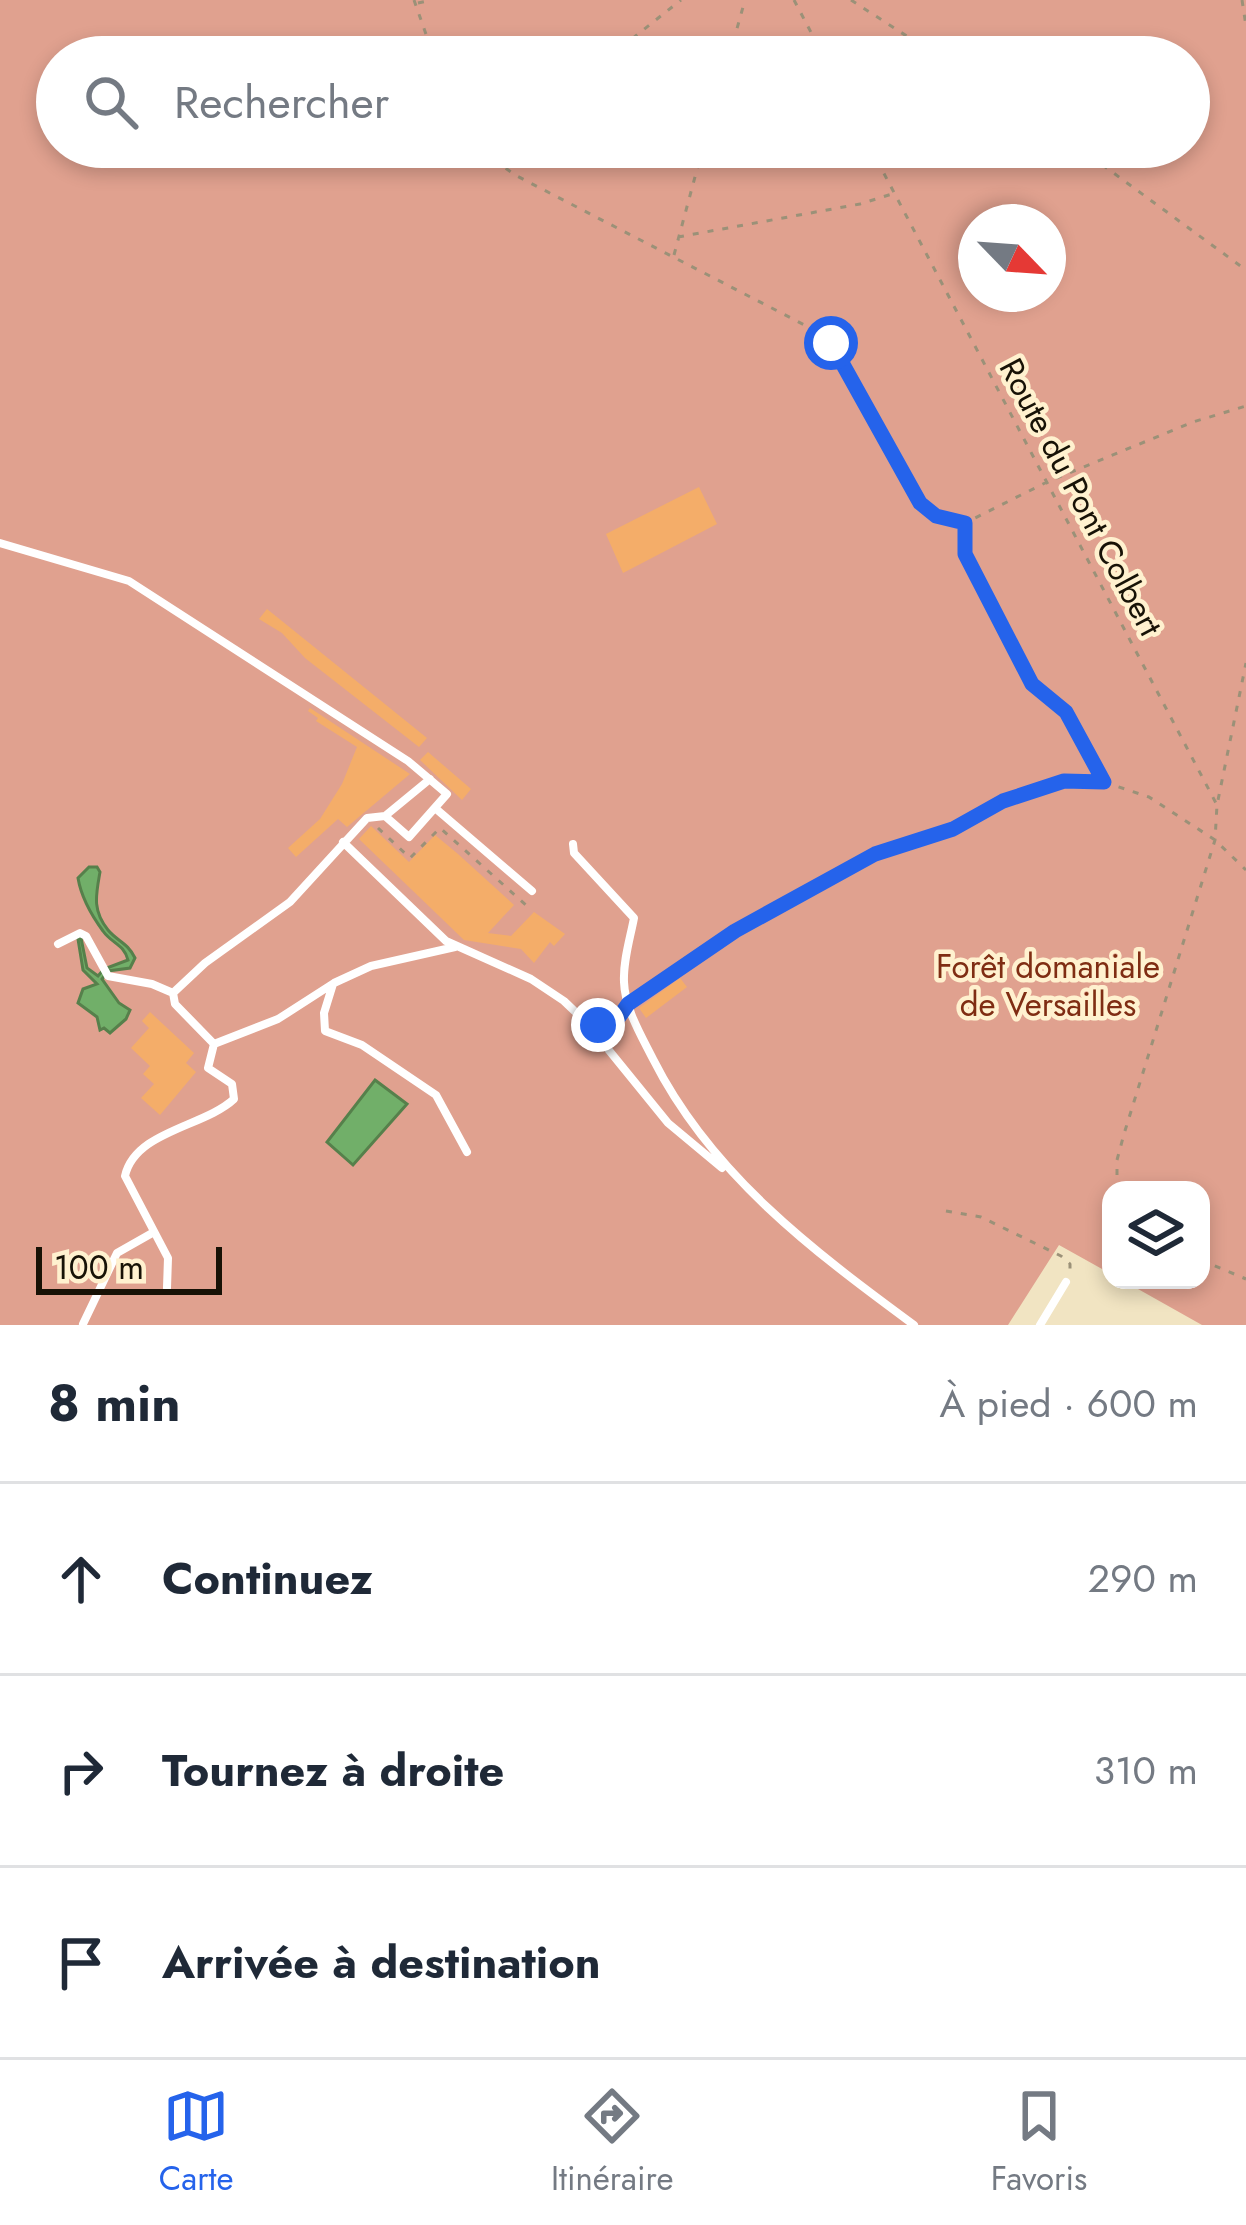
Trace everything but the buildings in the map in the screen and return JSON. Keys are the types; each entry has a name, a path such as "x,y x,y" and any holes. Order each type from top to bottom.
{"lane":[{"path":"0,543 129,581 408,760 447,794 409,837"},
{"path":"173,993 205,963 290,902 367,818 385,815 430,778"},
{"path":"435,808 532,891"},
{"path":"385,815 420,848"},
{"path":"343,842 454,947 531,979 564,1001 668,1123 826,1259 914,1325"},
{"path":"573,844 574,853 634,918 624,967 628,1004 680,1111 738,1181"},
{"path":"58,944 80,933 108,976 173,993"},
{"path":"214,1044 278,1019 334,983 391,960 454,947"},
{"path":"334,983 324,1013 325,1030 362,1045 429,1089 445,1106 467,1152"},
{"path":"173,993 175,1004 214,1044"},
{"path":"589,1025 611,1021 628,1004"},
{"path":"167,1288 168,1258 125,1176 128,1162 159,1137 218,1114 234,1099 232,1084 208,1068 214,1044"},
{"path":"83,1324 116,1253 154,1232"},
{"path":"1040,1325 1066,1282"}],"path":[{"path":"427,36 415,2 432,0"},
{"path":"636,36 681,0"},
{"path":"735,36 745,0"},
{"path":"794,0 813,36"},
{"path":"851,0 907,36"},
{"path":"1242,0 1246,26"},
{"path":"503,168 772,307 831,343 920,503 936,516 965,523 1047,482 1193,422 1246,406"},
{"path":"673,258 698,168"},
{"name":"Route du Pont Colbert","path":"881,168 1217,805"},
{"path":"1107,168 1246,270"},
{"path":"678,237 860,204 894,193"},
{"path":"965,523 965,554 1032,684 1066,712 1104,782"},
{"path":"1117,1181 1124,1134 1215,840 1217,805 1246,663"},
{"path":"628,1004 735,931 875,854 953,829 1003,801 1064,781 1104,782 1149,797 1215,840 1246,870"},
{"path":"367,818 410,858 440,828 526,905"},
{"path":"946,1211 981,1217 1061,1256 1071,1269 1066,1282"},
{"path":"1210,1264 1246,1279"}],"green space":[{"name":"Forêt domaniale de Versailles","path":"0,0 1246,0 1246,1325 1202,1325 1138,1289 1210,1289 1210,1181 1102,1181 1102,1269 1059,1245 1008,1325 0,1325"}],"shaded area":[{"path":"89,867 100,872 99,916 135,958 130,968 108,971 102,979 130,1010 110,1033 100,1030 97,1017 78,1003 83,989 97,984 83,970 78,939 87,968 98,976 128,960 84,899 78,878"},
{"path":"375,1080 407,1104 353,1165 327,1142"}],"route":[{"path":"598,1025 619,1017 628,1004 735,931 875,854 953,829 1003,801 1064,781 1104,782 1066,712 1032,684 965,554 965,523 936,516 920,503 831,343"}]}
